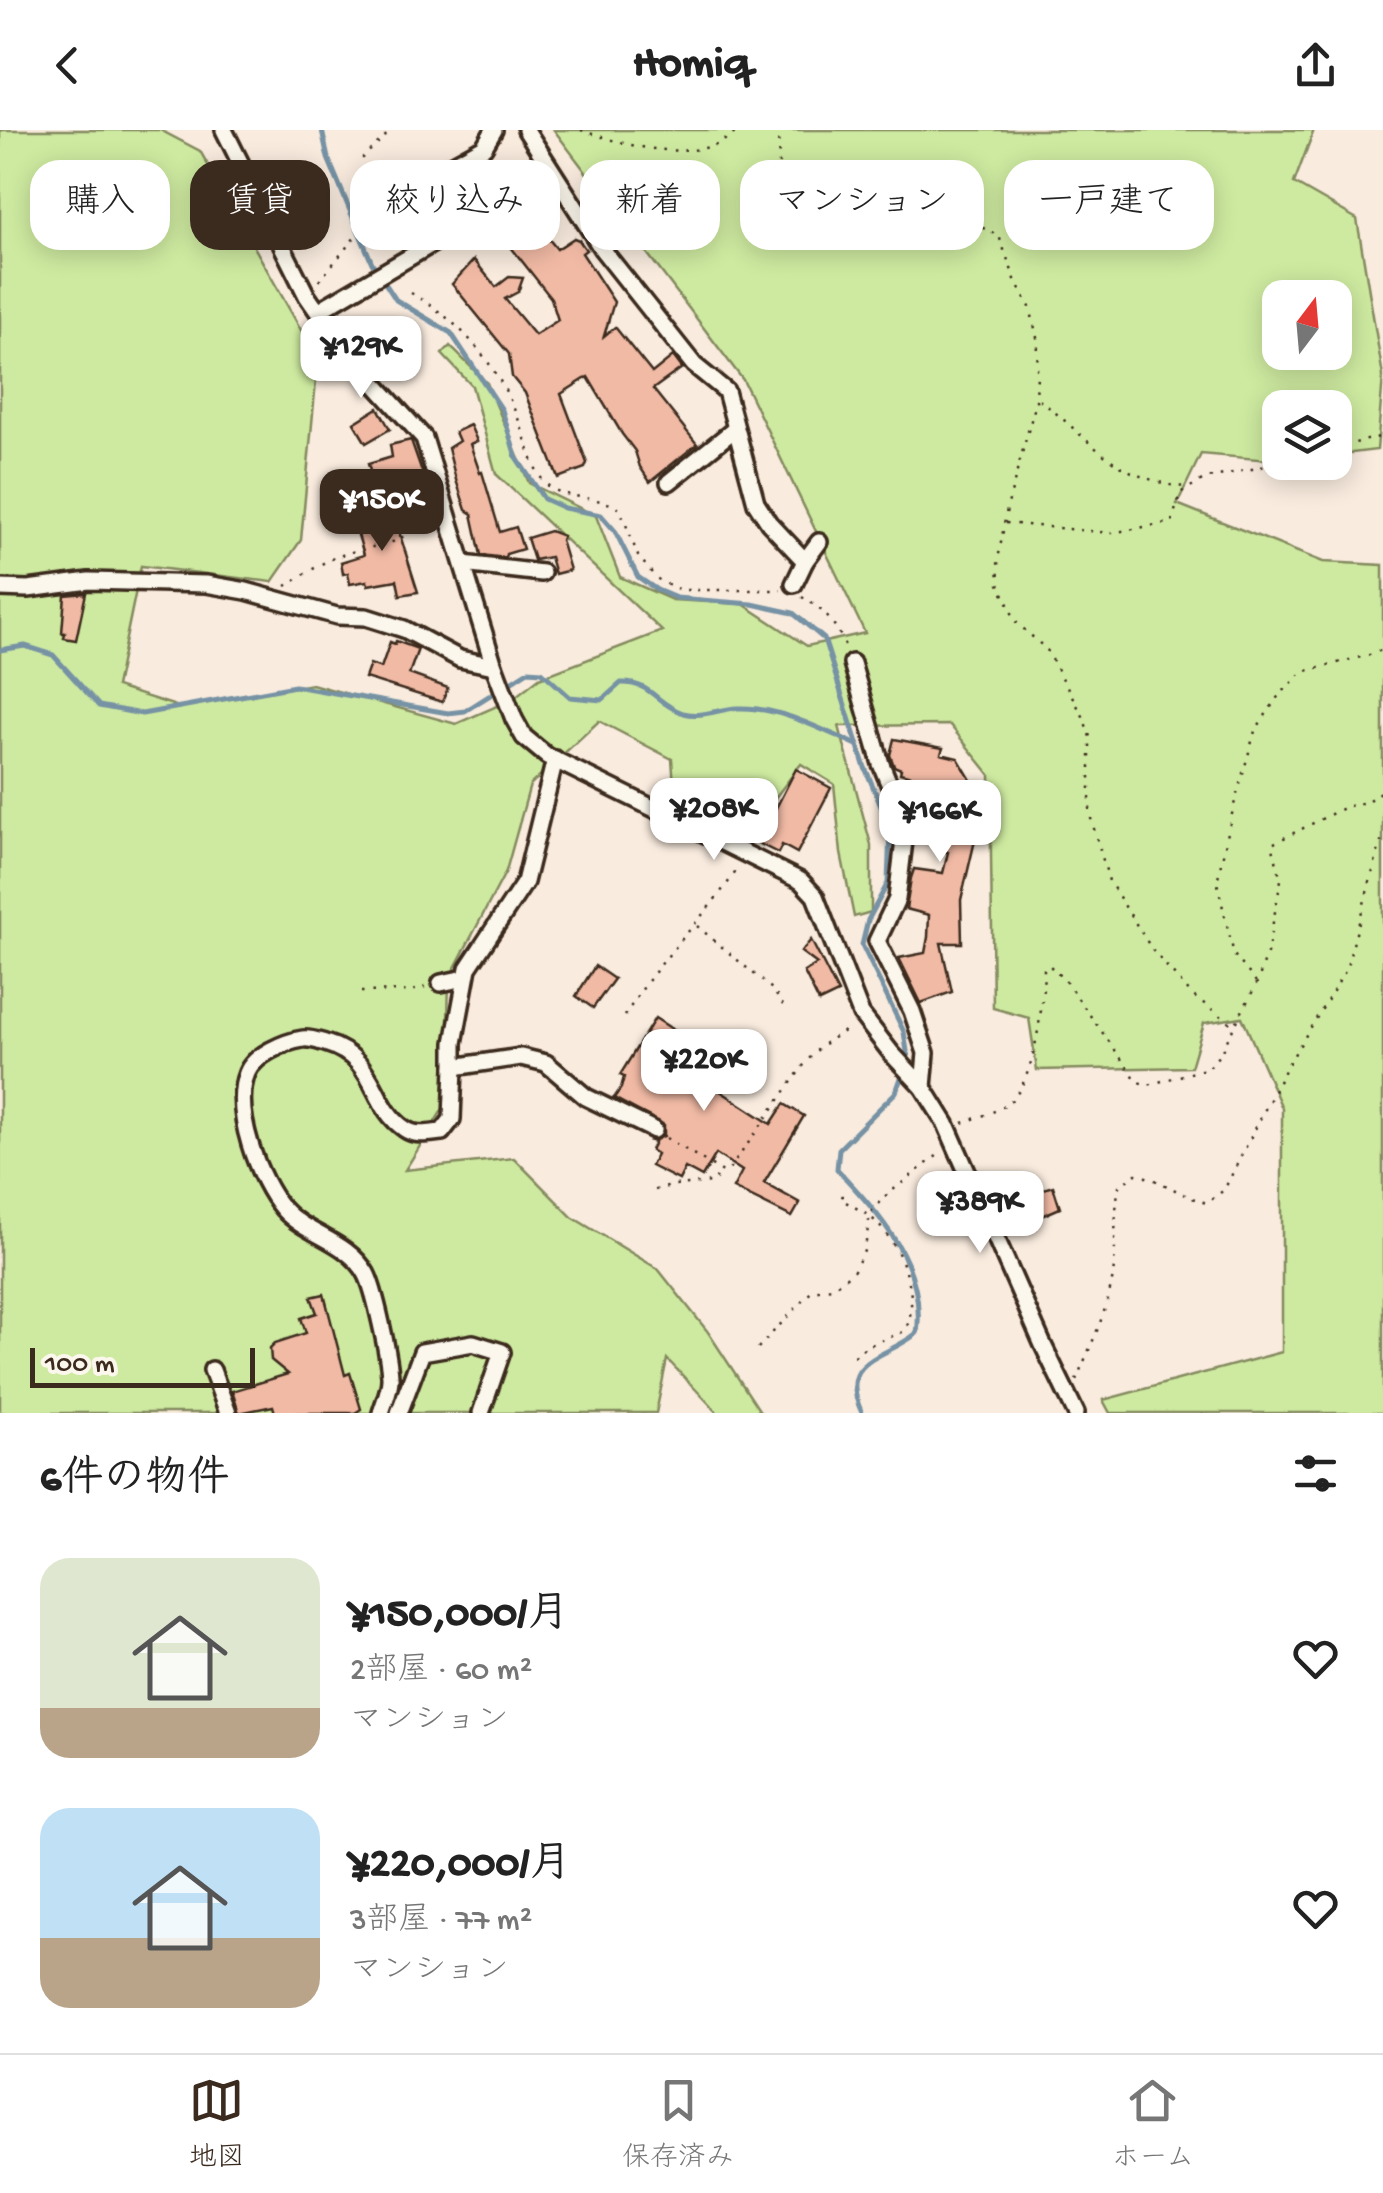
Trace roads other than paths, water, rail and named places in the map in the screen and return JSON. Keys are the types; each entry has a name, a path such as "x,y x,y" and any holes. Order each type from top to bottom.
{"street":[{"path":"224,130 307,296 345,350 424,438 495,670 524,737 555,760 801,881 815,896 863,1017 918,1081 951,1136 1076,1413"},
{"path":"318,311 466,224 439,172 484,147 494,130"},
{"path":"526,130 602,249 694,364 726,391 755,515 798,576 819,542"},
{"path":"669,482 735,429"},
{"path":"463,564 542,573"},
{"path":"0,588 28,589 89,581 206,584 404,628 460,659 495,670"},
{"path":"852,663 881,764 902,816 897,899 876,941 912,1010 926,1053 918,1081"},
{"path":"481,1413 502,1352 473,1343 422,1352 401,1408 383,1406 391,1379 369,1278 359,1262 284,1211 268,1187 251,1149 244,1086 247,1071 258,1057 304,1039 317,1040 342,1048 362,1064 392,1115 405,1129 419,1134 442,1132 452,1118 454,1043 468,968 525,882 555,760"},
{"path":"441,982 466,978"},
{"path":"454,1067 520,1057 546,1063 586,1097 654,1130"},
{"path":"212,1370 228,1413"}],"waterway":[{"path":"322,130 328,158 372,263 396,300 451,333 502,410 516,457 544,499 564,508 601,515 615,531 638,577 657,590 676,598 752,604 793,613 824,639 864,765 890,828 888,883 868,920 862,945 904,1032 908,1058 896,1092 839,1149 837,1169 897,1243 915,1286 918,1309 917,1333 860,1370 855,1381 862,1413"},
{"path":"0,650 25,646 53,655 99,706 142,714 295,686 448,713 465,711 528,671 542,672 570,697 602,700 621,683 631,684 683,713 752,708 798,720 857,745"}]}
